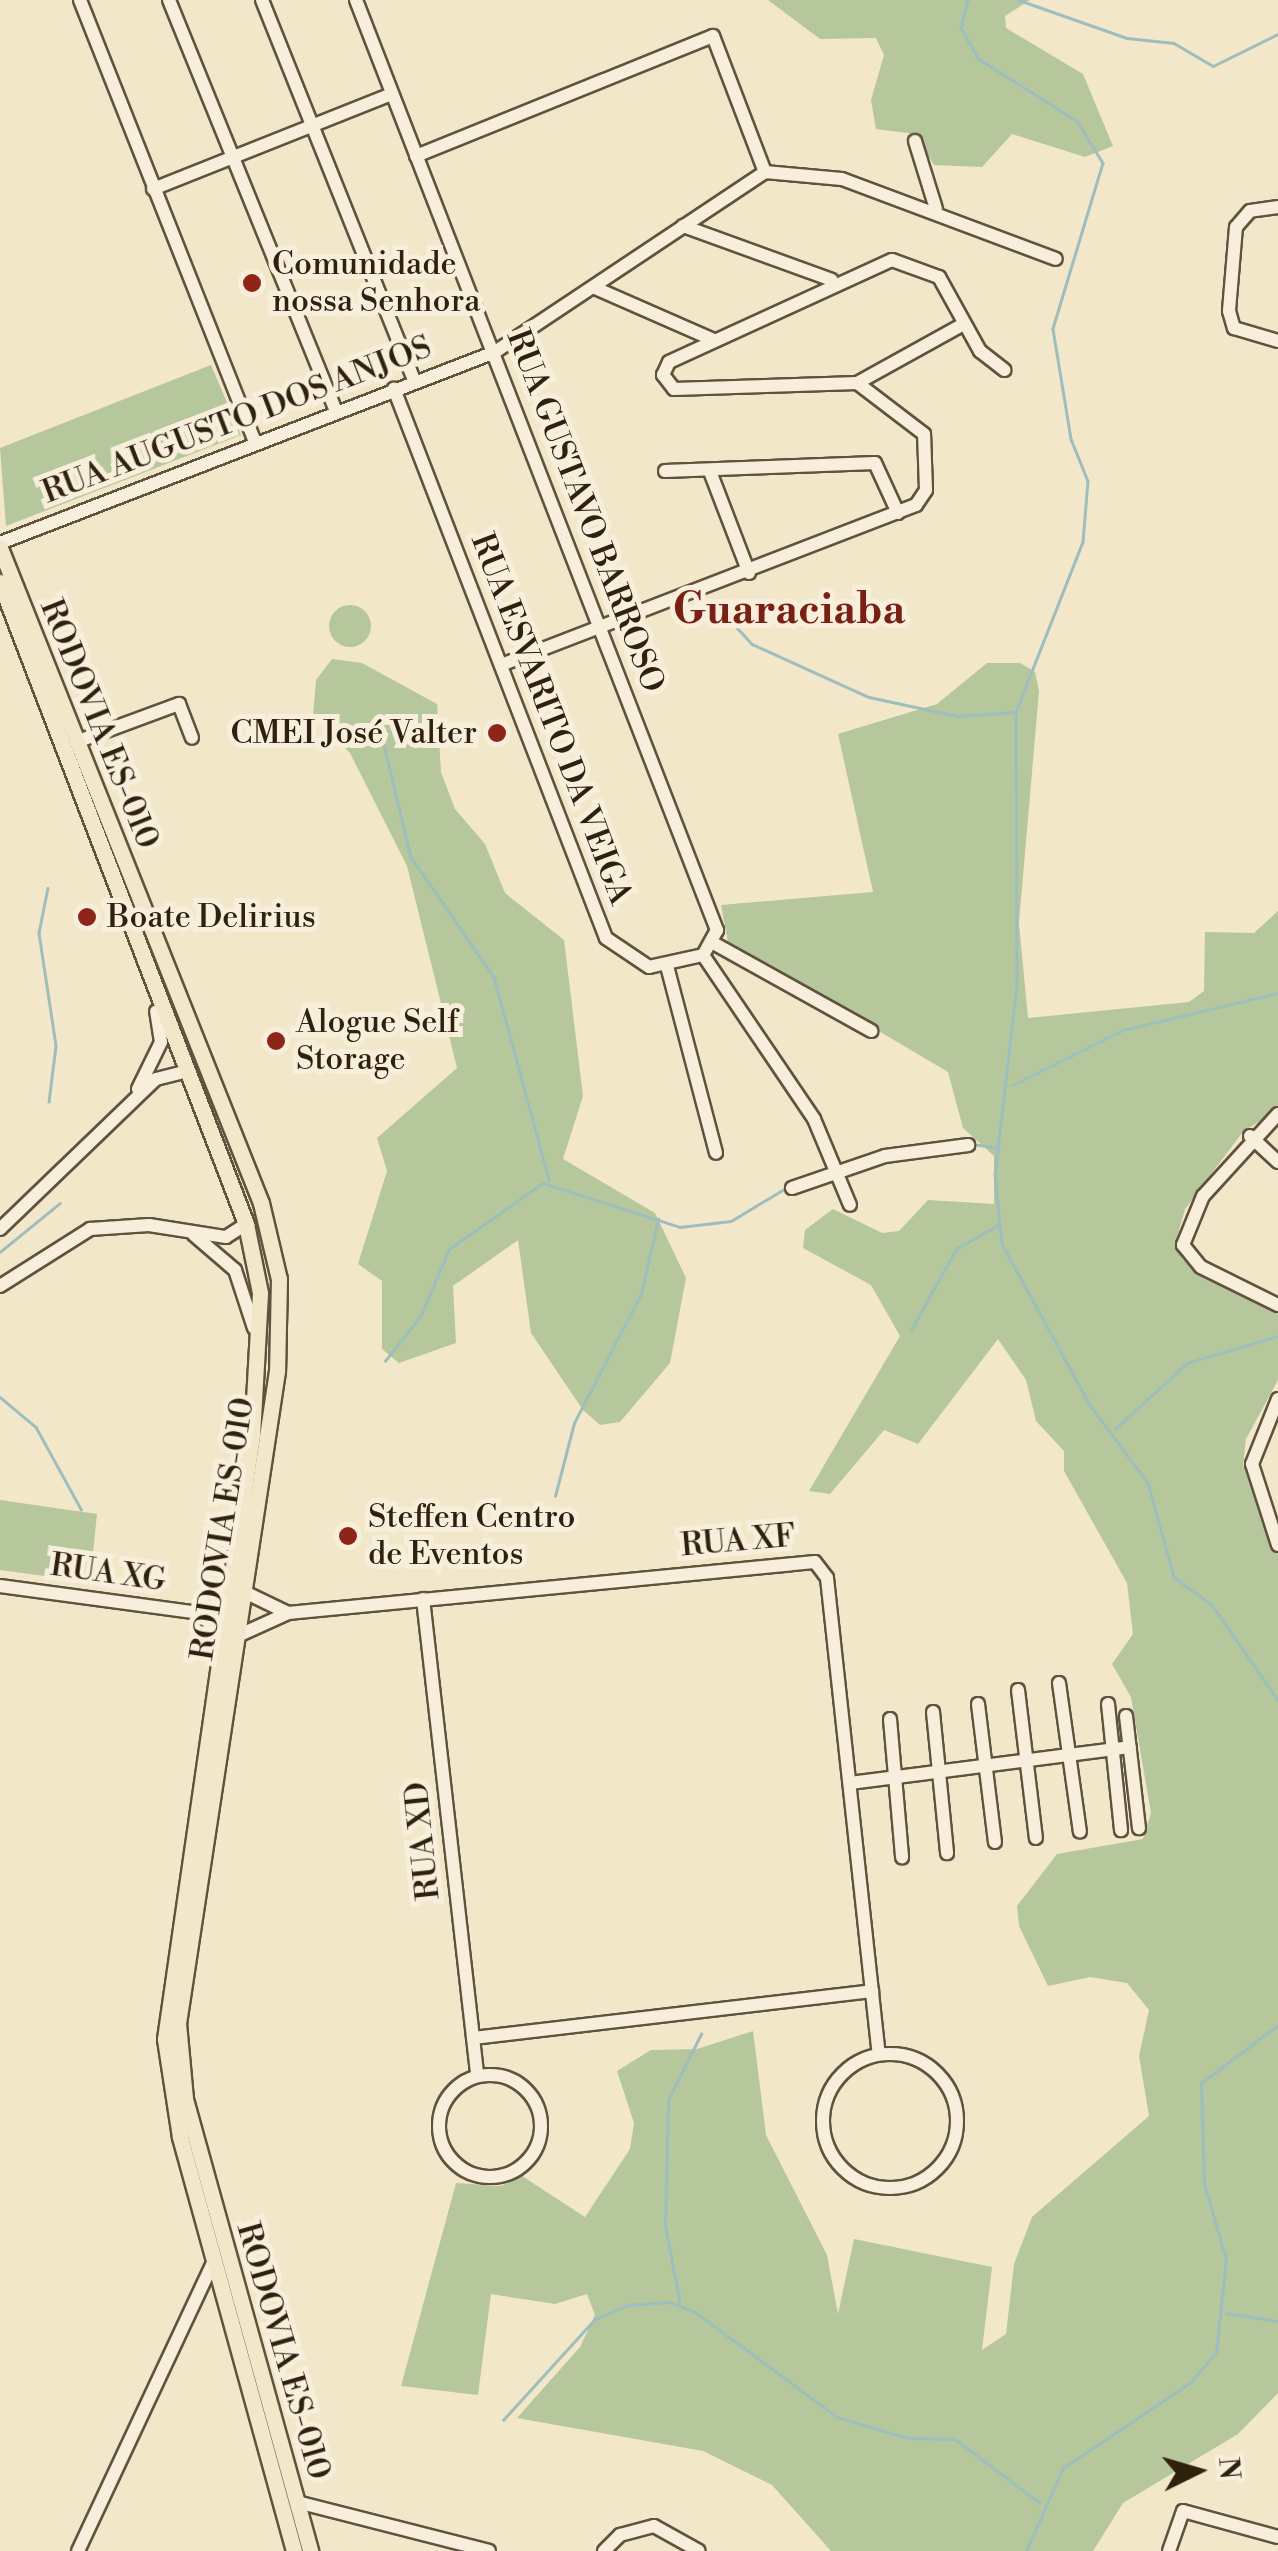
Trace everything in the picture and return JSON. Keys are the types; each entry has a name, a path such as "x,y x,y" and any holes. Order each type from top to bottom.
{"main road":[{"name":"RODOVIA ES-010","path":"0,546 261,1203 279,1280 280,1344 241,1587 226,1637 164,2016 170,2092 294,2551"},
{"name":"RODOVIA ES-010","path":"0,582 246,1224 262,1325 241,1587"},
{"path":"188,1070 214,1086"},
{"path":"246,1224 261,1203"},
{"name":"RODOVIA ES-010","path":"226,1637 178,2023 185,2100 310,2551"}],"street":[{"path":"80,0 254,439"},
{"path":"169,0 230,159 336,412"},
{"path":"262,0 415,382"},
{"name":"RUA GUSTAVO BARROSO","path":"356,0 495,352 716,937"},
{"path":"416,156 713,36 765,172 842,179 936,209 1056,259"},
{"path":"153,190 392,94"},
{"path":"916,141 936,209"},
{"name":"RUA AUGUSTO DOS ANJOS","path":"0,546 254,439 495,352 765,172"},
{"path":"1278,207 1250,211 1236,227 1229,311 1234,328 1278,341"},
{"path":"683,226 832,280"},
{"path":"962,325 857,383 674,389 663,375 668,362 873,262 920,266 954,296 962,325 1004,370"},
{"path":"594,288 712,339"},
{"path":"502,666 916,506 932,452 924,434 857,383"},
{"name":"RUA ESVARITO DA VEIGA","path":"394,389 606,938 638,964 667,966"},
{"path":"665,472 711,474 875,463 898,512"},
{"path":"711,474 749,573"},
{"path":"76,742 179,704 192,738"},
{"path":"716,1153 667,966 703,955 716,937 870,1031"},
{"path":"121,1110 161,1042 140,945"},
{"path":"703,955 826,1144 850,1205"},
{"path":"0,1228 156,1079 188,1070"},
{"path":"1278,1114 1250,1136 1203,1196 1183,1245 1201,1267 1278,1305"},
{"path":"1250,1136 1278,1162"},
{"path":"792,1188 885,1156 968,1146"},
{"path":"0,1286 90,1229 149,1224 226,1237 246,1224"},
{"path":"192,1234 246,1291 252,1436"},
{"path":"1276,1404 1252,1464 1278,1546"},
{"name":"RUA XF","path":"226,1637 288,1612 815,1562 826,1578 879,2054"},
{"name":"RUA XG","path":"0,1586 208,1614 226,1637"},
{"path":"241,1587 288,1612"},
{"path":"241,1587 248,1627"},
{"name":"RUA XG","path":"208,1614 241,1587"},
{"name":"RUA XD","path":"423,1599 477,2076"},
{"path":"1059,1683 1080,1832"},
{"path":"1018,1690 1036,1838"},
{"path":"978,1704 995,1842"},
{"path":"1108,1704 1121,1830"},
{"path":"934,1712 947,1853"},
{"path":"1126,1716 1139,1828"},
{"path":"890,1719 902,1857"},
{"path":"850,1783 1130,1747"},
{"path":"472,2038 872,1990"},
{"path":"879,2054 931,2068 957,2115 940,2166 909,2186 856,2180 824,2136 834,2083 879,2054"},
{"path":"477,2076 521,2085 538,2114 536,2148 502,2176 458,2167 438,2127 456,2086 477,2076"},
{"path":"78,2551 214,2261"},
{"path":"296,2502 489,2551"},
{"path":"1169,2551 1184,2511 1278,2537 1276,2551"},
{"path":"604,2551 620,2534 654,2526 698,2551"}],"green space":[{"path":"768,0 1030,0 1005,16 1006,28 1083,74 1113,146 1085,157 1012,134 982,167 934,165 915,134 876,129 871,100 884,55 876,38 820,39"},
{"path":"211,365 241,435 6,526 0,448"},
{"path":"350,605 365,611 371,626 365,641 350,647 335,641 329,626 335,611"},
{"path":"332,659 362,663 437,704 441,772 455,809 485,844 505,893 564,940 583,1096 563,1159 655,1213 686,1278 670,1363 620,1422 600,1425 583,1410 531,1333 518,1240 453,1286 456,1343 399,1363 382,1349 382,1281 358,1264 387,1171 377,1138 457,1068 407,866 350,753 313,716 316,680"},
{"path":"987,663 1020,663 1035,672 1039,691 1019,923 1028,1018 1189,1002 1204,991 1205,932 1254,933 1278,911 1278,1108 1242,1133 1185,1209 1177,1237 1183,1260 1278,1312 1278,1380 1246,1439 1243,1465 1278,1552 1278,2393 1238,2434 1123,2503 1093,2551 831,2551 772,2485 703,2451 517,2418 580,2347 595,2315 587,2294 555,2304 491,2294 478,2395 401,2386 456,2183 501,2186 522,2176 585,2217 630,2149 634,2123 617,2071 651,2050 697,2049 753,2031 766,2135 827,2255 838,2314 854,2239 992,2267 982,2350 1006,2334 1014,2264 1032,2217 1149,2116 1139,2056 1149,2010 1127,1983 1090,1977 1048,1986 1019,1926 1017,1906 1057,1854 1143,1839 1151,1813 1131,1697 1112,1664 1133,1634 1127,1583 1064,1471 1064,1451 1036,1421 1026,1380 998,1339 918,1444 884,1430 830,1494 809,1491 900,1336 871,1285 803,1248 805,1230 833,1209 882,1233 899,1231 928,1200 994,1204 994,1156 963,1128 948,1072 728,942 721,905 873,892 838,734 937,704"},
{"path":"0,1500 97,1514 90,1582 0,1570"}],"waterway":[{"path":"968,0 961,28 979,59 1077,121 1103,163 1053,329 1071,439 1088,481 1083,542 1016,712 1017,985 995,1174 1002,1244 1090,1405 1148,1483 1174,1577 1212,1605 1278,1700"},
{"path":"1019,0 1127,38 1174,43 1213,66 1278,34"},
{"path":"722,611 752,644 869,697 958,716 1015,712"},
{"path":"378,720 411,857 494,977 549,1180"},
{"path":"48,888 39,933 56,1046 49,1102"},
{"path":"1013,1085 1123,1030 1278,993"},
{"path":"972,1144 999,1148"},
{"path":"385,1361 421,1315 449,1249 543,1183 680,1227 731,1221 786,1188"},
{"path":"0,1252 60,1203"},
{"path":"555,1496 574,1423 641,1294 658,1219"},
{"path":"911,1330 956,1249 998,1225"},
{"path":"1115,1429 1187,1363 1278,1336"},
{"path":"0,1397 36,1427 81,1509"},
{"path":"1026,2551 1063,2468 1191,2382 1216,2352 1226,2260 1204,2184 1201,2083 1278,2025"},
{"path":"680,2304 665,2226 668,2100 701,2034"},
{"path":"503,2420 594,2320 627,2305 669,2302 694,2311 837,2417 908,2438 955,2439 1040,2503"},
{"path":"1226,2313 1278,2321"}],"place":[{"name":"Comunidade nossa Senhora","path":"252,283"},
{"name":"CMEI José Valter","path":"497,733"},
{"name":"Boate Delirius","path":"87,917"},
{"name":"Alogue Self Storage","path":"276,1041"},
{"name":"Steffen Centro de Eventos","path":"348,1536"}],"district":[{"name":"Guaraciaba","path":"789,611"}]}
